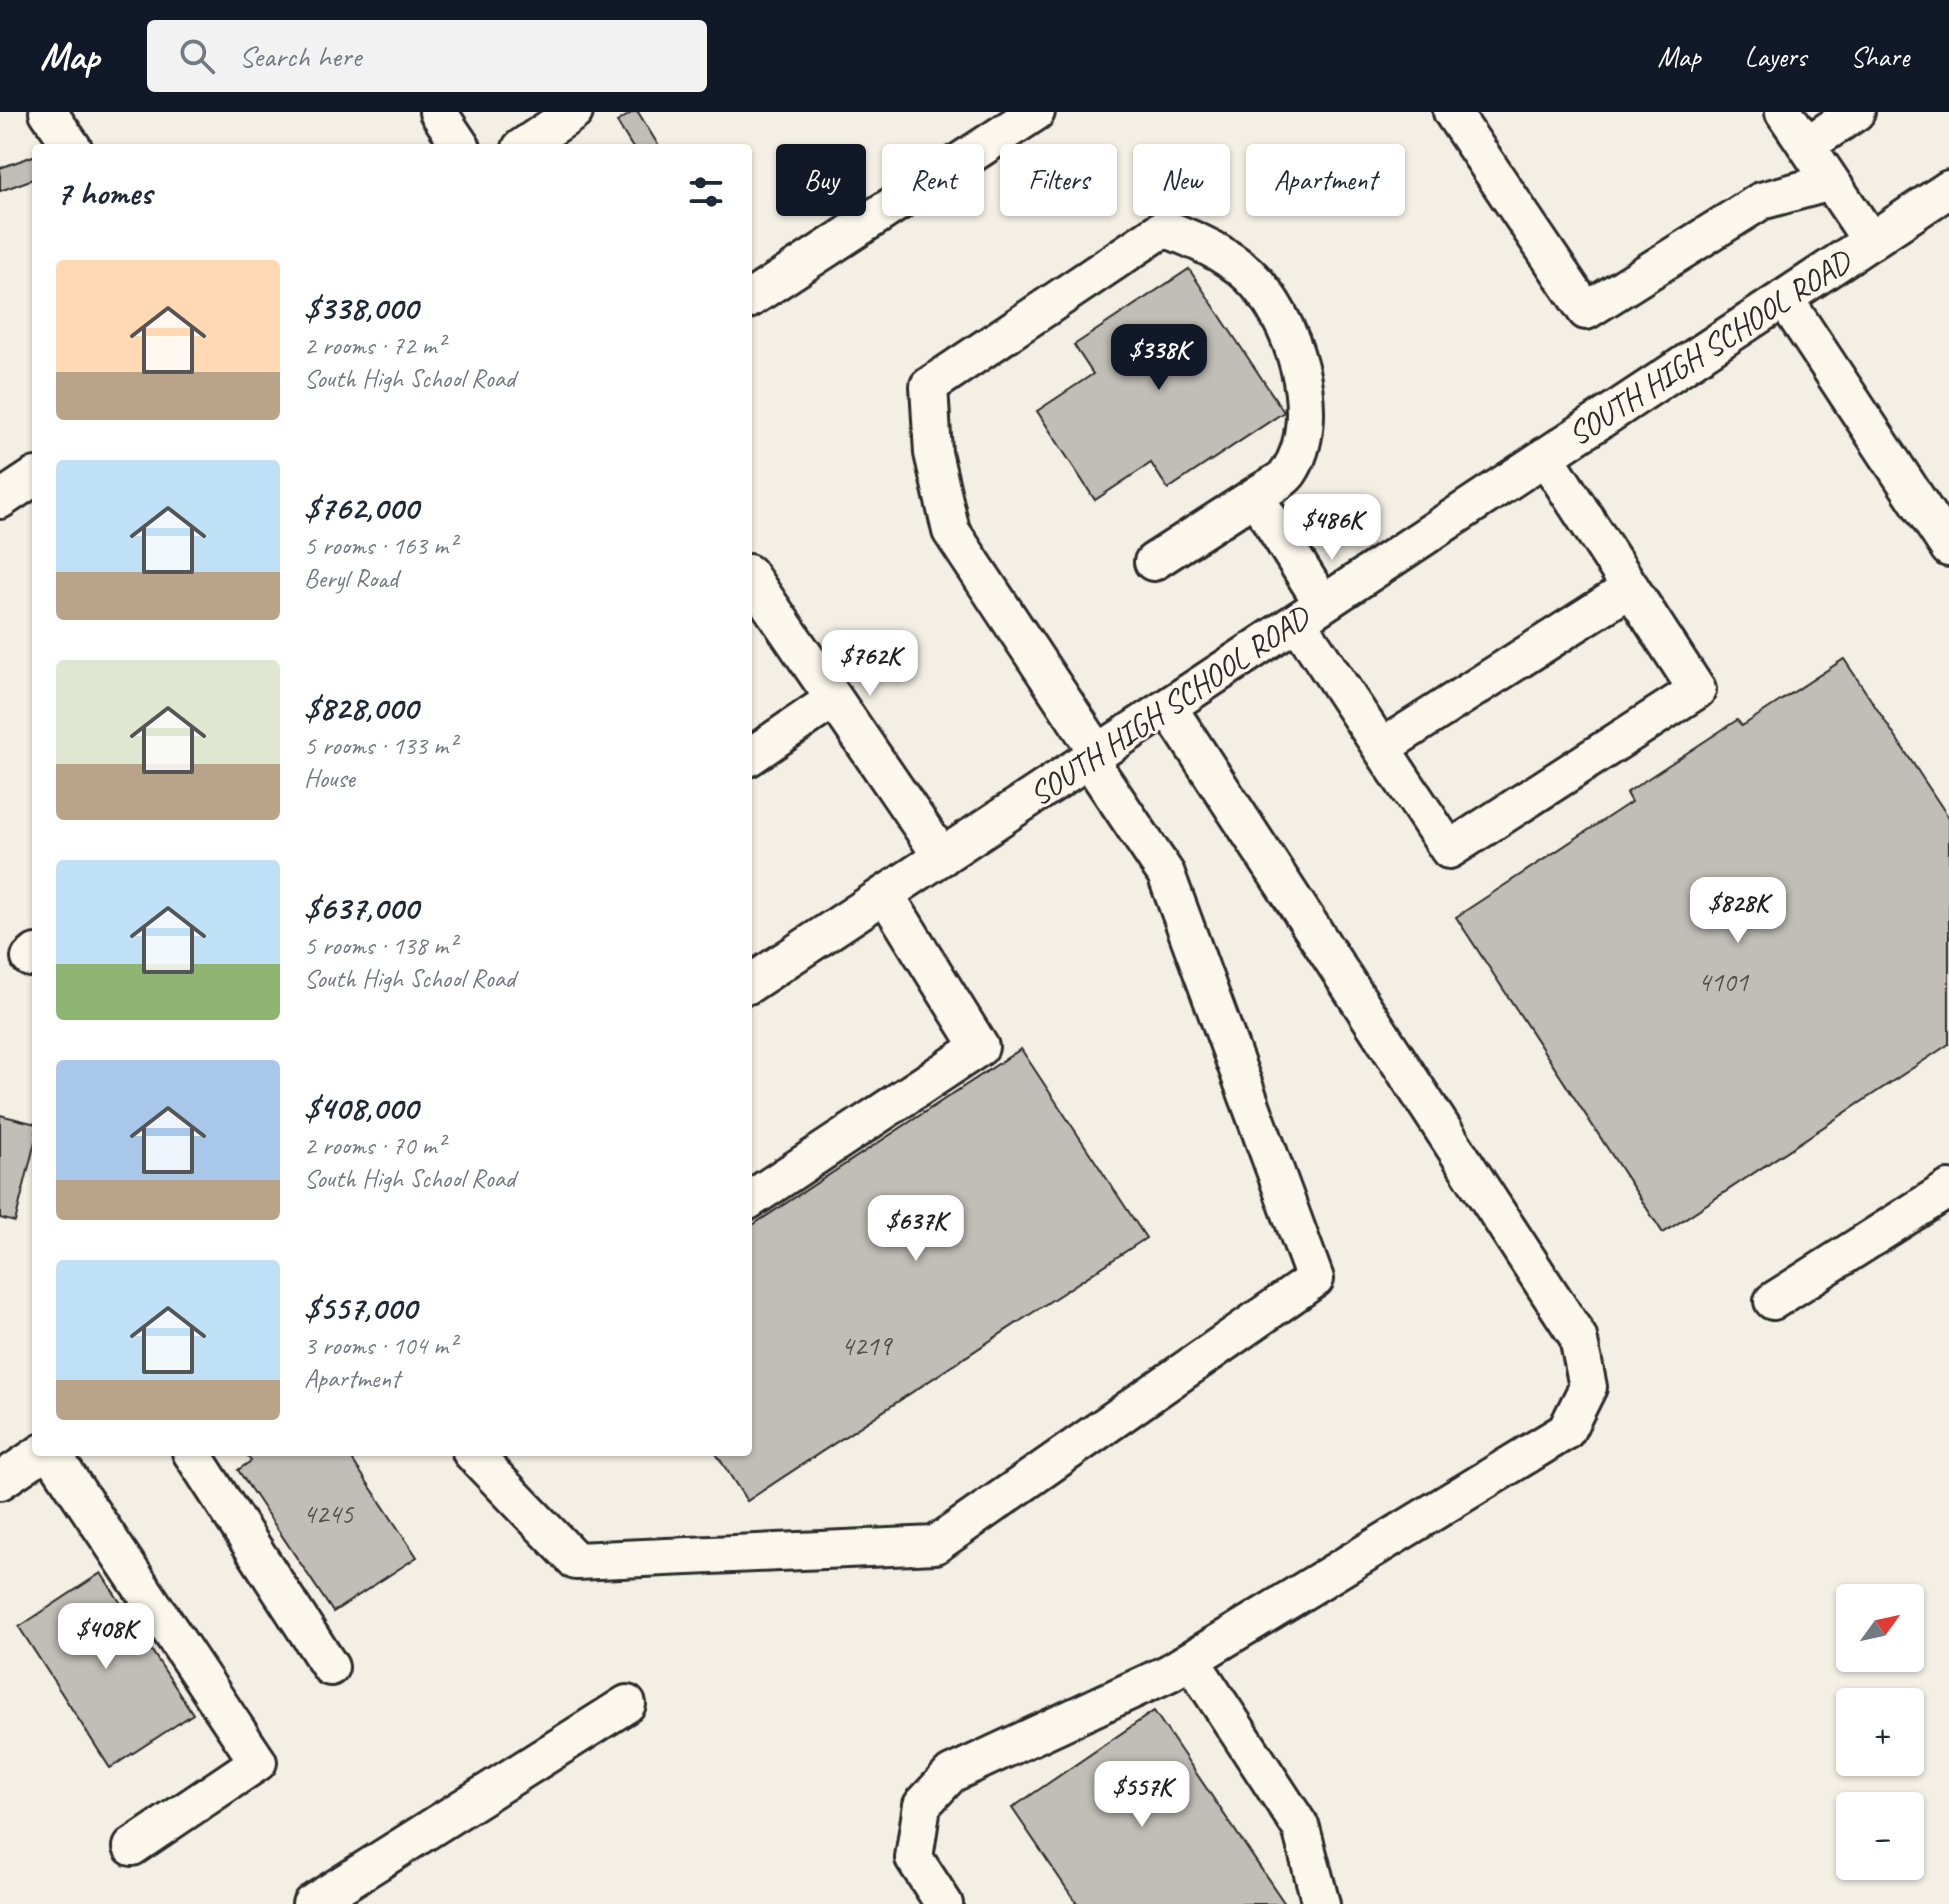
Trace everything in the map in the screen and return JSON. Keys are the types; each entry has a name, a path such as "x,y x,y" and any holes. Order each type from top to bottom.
{"street":[{"path":"48,112 70,144"},
{"path":"438,112 459,144"},
{"path":"527,144 574,112"},
{"path":"752,297 1036,112"},
{"path":"1452,112 1586,311 1761,201 1831,182"},
{"path":"1784,112 1871,241"},
{"path":"1807,145 1856,112"},
{"name":"SOUTH HIGH SCHOOL ROAD","path":"752,982 1949,189"},
{"path":"475,1456 576,1561 935,1545 1315,1279 1166,874 951,531 933,453 929,386 1164,228 1209,245 1250,276 1281,319 1302,371 1305,431 1289,473 1153,562"},
{"path":"1784,298 1948,546"},
{"path":"1255,496 1310,613 1381,748 1449,850 1697,690 1545,456"},
{"path":"0,500 32,479"},
{"path":"752,579 942,857"},
{"path":"1381,748 1631,588"},
{"path":"752,755 834,699"},
{"path":"944,1904 914,1858 922,1805 951,1774 1191,1660 1566,1431 1588,1387 1578,1337 1168,707"},
{"path":"752,1198 980,1047 885,894"},
{"path":"1773,1301 1949,1189"},
{"path":"0,1481 37,1456"},
{"path":"54,1456 258,1762 132,1847"},
{"path":"194,1456 330,1667"},
{"path":"1191,1660 1301,1828 1321,1904"},
{"path":"311,1904 627,1704"}],"building":[{"path":"638,112 658,144 631,144 617,122"},
{"path":"32,156 32,179 0,191 0,168"},
{"path":"1189,269 1284,412 1168,489 1151,463 1095,500 1037,411 1093,374 1074,345"},
{"path":"1844,659 1949,818 1949,1044 1663,1233 1456,917 1631,802 1626,793 1737,720 1742,726"},
{"path":"1021,1049 1146,1238 747,1501 718,1456 752,1456 752,1225"},
{"path":"0,1115 32,1123 32,1154 15,1222 0,1218"},
{"path":"248,1456 350,1456 417,1557 333,1612 238,1470 251,1461"},
{"path":"101,1573 193,1714 110,1768 19,1627"},
{"path":"1154,1711 1285,1904 1077,1904 1012,1808"}]}
